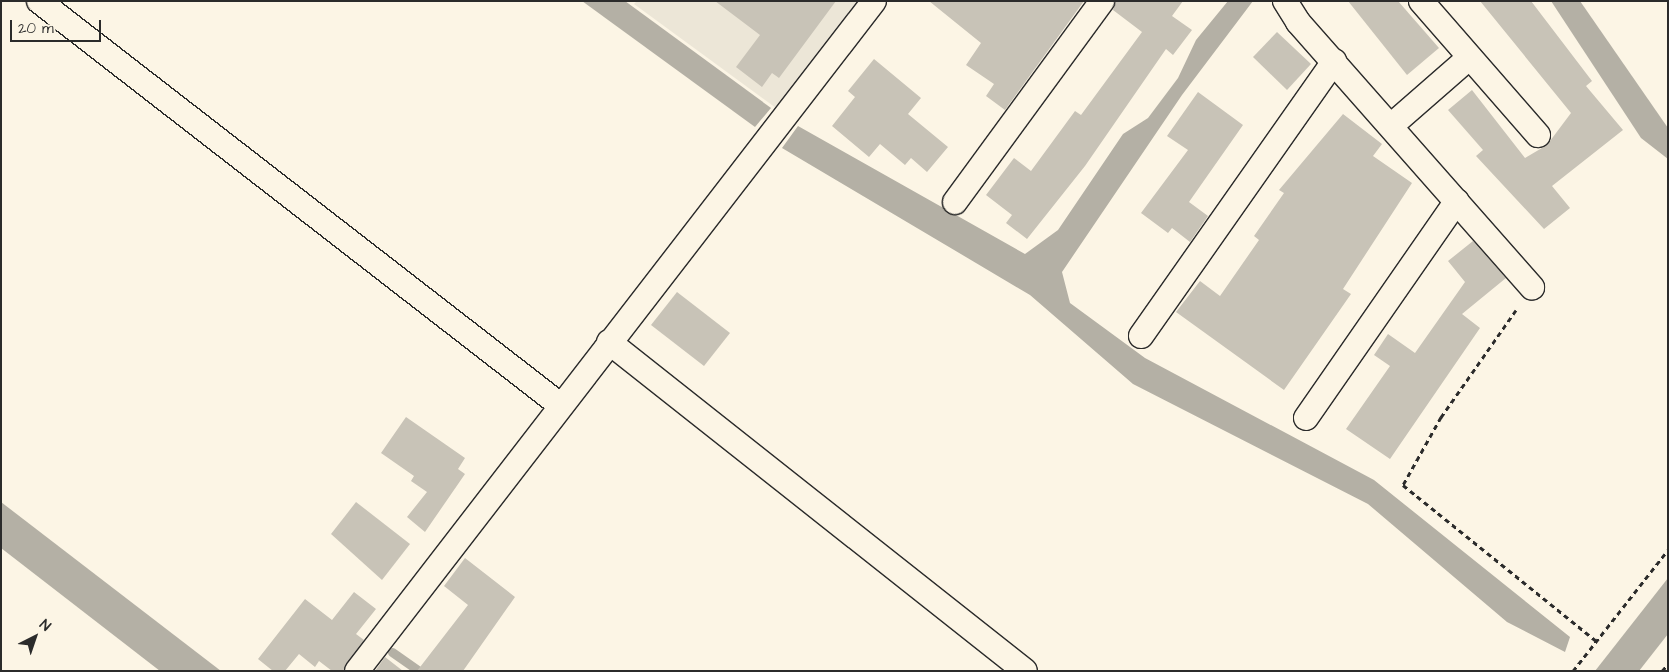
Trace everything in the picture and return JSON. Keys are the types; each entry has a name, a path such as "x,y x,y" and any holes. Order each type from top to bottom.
{"street":[{"path":"39,1 560,405"},
{"path":"357,671 560,405 874,1"},
{"path":"954,202 1102,1"},
{"path":"1285,1 1334,61 1532,287"},
{"path":"1421,1 1538,135"},
{"path":"1392,125 1470,57"},
{"path":"1141,336 1334,61"},
{"path":"1306,418 1457,201"},
{"path":"609,342 1025,671"}],"path":[{"path":"1532,287 1441,417 1403,485 1596,641"},
{"path":"1573,671 1668,550"},
{"path":"1662,671 1668,664"}],"shaded area":[{"path":"582,1 625,1 771,108 755,127"},
{"path":"637,1 860,1 776,108 634,4"},
{"path":"1228,1 1253,1 1182,95 1062,272 1070,303 1145,358 1374,480 1570,637 1565,652 1507,622 1368,504 1133,384 1030,295 782,148 798,126 1025,254 1058,230 1123,134 1148,118 1178,78 1196,40"},
{"path":"1551,1 1580,1 1668,128 1668,159 1641,138"},
{"path":"1,502 221,671 160,671 1,548"},
{"path":"1668,578 1668,634 1639,671 1595,671"}],"building":[{"path":"715,1 836,1 779,78 772,73 762,87 736,67 760,35"},
{"path":"929,1 1084,1 1005,110 986,96 994,84 966,65 981,43"},
{"path":"1116,1 1183,1 1172,16 1192,30 1173,55 1166,49 1085,166 1027,239 1006,223 1012,215 986,195 1014,158 1031,171 1075,111 1081,115 1142,32 1113,10"},
{"path":"1348,1 1398,1 1439,48 1407,75"},
{"path":"1480,1 1531,1 1592,81 1586,86 1623,130 1552,186 1570,208 1544,229 1476,156 1483,150 1448,110 1472,90 1525,158 1547,145 1571,113"},
{"path":"1277,32 1311,64 1287,90 1253,57"},
{"path":"874,59 921,98 908,114 948,147 927,172 911,158 905,165 880,144 869,157 832,126 855,97 848,91"},
{"path":"1198,92 1243,125 1189,202 1208,216 1190,242 1172,228 1168,233 1141,213 1188,150 1167,136"},
{"path":"1343,114 1382,144 1373,156 1412,183 1343,289 1351,294 1284,390 1176,312 1200,281 1220,296 1259,240 1254,236 1284,193 1279,190"},
{"path":"1473,241 1506,278 1462,314 1480,328 1390,459 1346,429 1390,366 1374,355 1388,334 1415,353 1465,282 1448,261"},
{"path":"677,292 730,333 704,366 651,325"},
{"path":"406,417 465,458 458,469 465,474 425,532 407,517 427,492 411,481 414,476 381,453"},
{"path":"356,502 410,544 382,580 331,534"},
{"path":"465,558 515,597 463,671 417,671 468,605 444,586"},
{"path":"354,592 376,609 356,634 364,640 344,671 332,671 319,661 315,667 299,654 285,671 273,671 258,659 305,599 332,620"},
{"path":"385,657 403,671 375,671"}],"waterway":[{"path":"392,652 419,671"}]}
